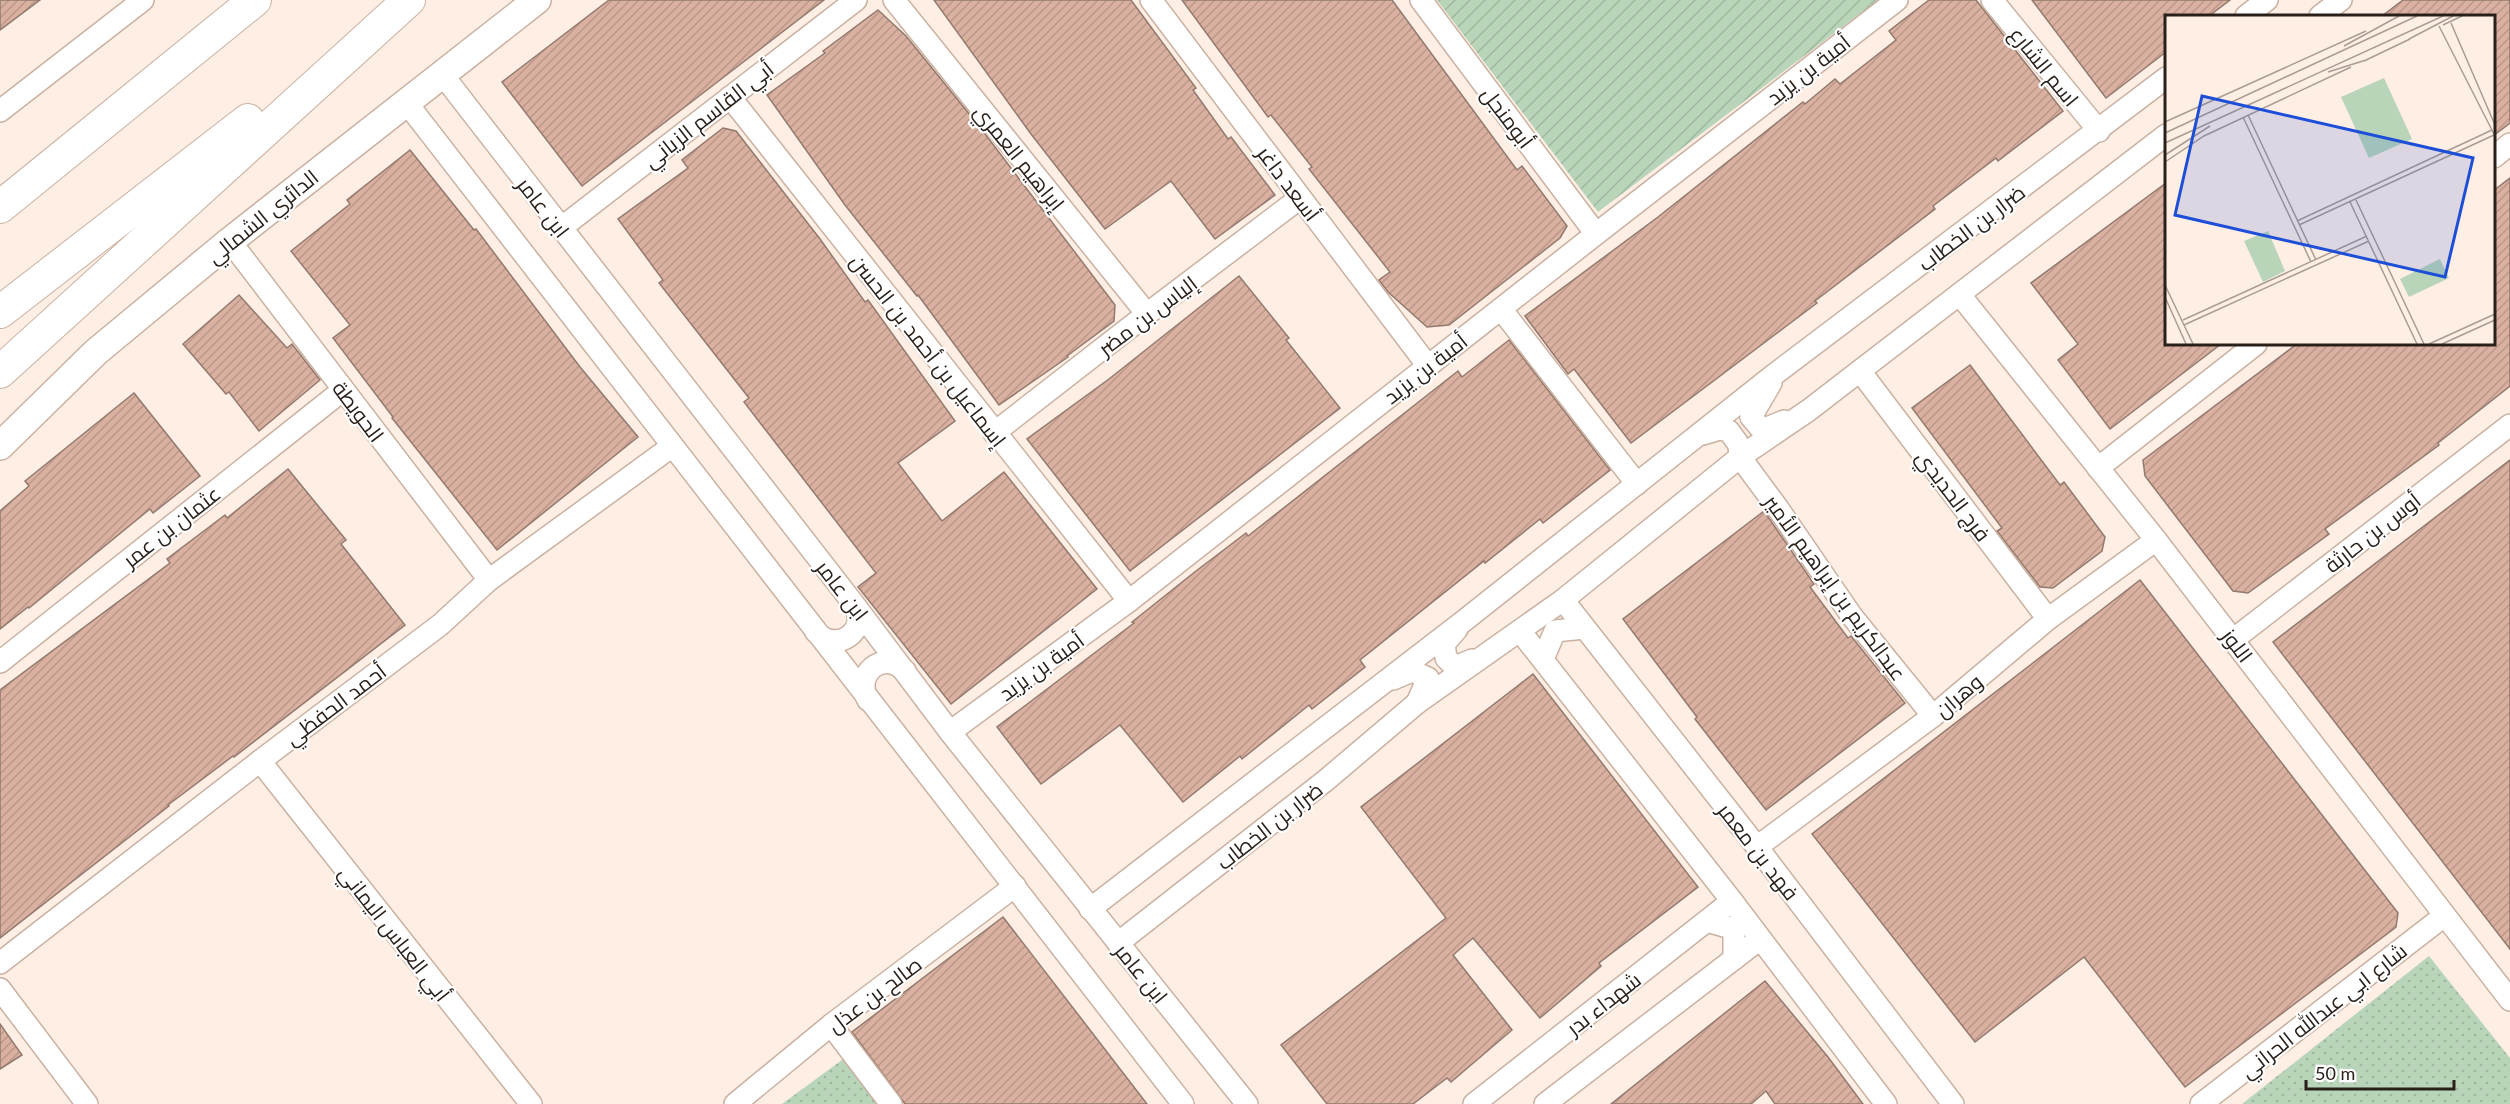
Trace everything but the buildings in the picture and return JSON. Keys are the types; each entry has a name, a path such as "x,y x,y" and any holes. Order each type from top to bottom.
{"highway":[{"path":"5,202 255,0"},
{"path":"0,312 403,0"},
{"path":"0,372 409,0"}],"main road":[{"name":"الدائري الشمالي","path":"0,446 96,352 230,241 537,0"}],"street":[{"path":"0,111 143,0"},
{"name":"أبي القاسم الزياني","path":"561,228 856,0"},
{"name":"إبراهيم العمري","path":"894,0 1147,314"},
{"name":"أسعد داغر","path":"1151,0 1428,366"},
{"name":"أبومنجل","path":"1421,0 1596,234"},
{"name":"أمية بن يزيد","path":"950,732 1130,601 1897,0"},
{"name":"اسم الشارع","path":"1992,0 2099,131"},
{"path":"2247,15 2267,0"},
{"path":"2321,15 2341,0"},
{"name":"ابن عامر","path":"442,74 853,603 950,732 1248,1104"},
{"name":"ضرار بن الخطاب","path":"1090,909 1465,620 1703,434 1775,374 2165,79"},
{"name":"إسماعيل بن أحمد بن الحسن","path":"730,97 994,433 1130,601"},
{"path":"406,102 671,447 1183,1104"},
{"name":"ضرار بن الخطاب","path":"1465,620 1444,644 1449,663 1455,667 1465,664 1520,631 1563,600 1740,457 1809,410 2165,136"},
{"path":"2495,155 2510,144"},
{"name":"إلياس بن مضر","path":"994,433 1300,198"},
{"name":"الحويطة","path":"230,241 489,580"},
{"name":"اللوز","path":"1960,295 2157,540 2510,1000"},
{"path":"1501,309 1637,484"},
{"path":"2098,468 2255,345"},
{"name":"فرج الحديدي","path":"1860,371 2048,619"},
{"name":"ضرار بن الخطاب","path":"1775,374 1751,417 1762,430 1809,410"},
{"name":"عثمان بن عمر","path":"0,662 343,390"},
{"name":"أوس بن حارثة","path":"2234,639 2510,425"},
{"path":"1703,434 1720,429 1729,431 1739,445 1740,457"},
{"name":"أحمد الحفظي","path":"0,963 260,761 440,625 489,580 671,447"},
{"name":"عبدالكريم بن إبراهيم الأمير","path":"1740,457 1851,615 1932,716"},
{"name":"وهران","path":"1757,847 1932,716 2048,619 2157,540"},
{"name":"فهد بن معمر","path":"1563,600 1757,847 1953,1104"},
{"path":"815,632 833,642 846,639 856,630 858,623 857,609 853,603"},
{"path":"1543,659 1555,631 1584,628"},
{"path":"1520,631 1732,902 1886,1104"},
{"name":"ضرار بن الخطاب","path":"1118,943 1325,781 1417,703 1493,647"},
{"path":"868,700 863,687 864,681 866,674 877,665 890,663 903,669 907,674"},
{"name":"ضرار بن الخطاب","path":"1383,683 1412,671 1428,678 1417,703"},
{"name":"أبي العباس اليماني","path":"260,761 531,1104"},
{"name":"صالح بن عذل","path":"735,1104 831,1026 1015,886"},
{"name":"شهداء بدر","path":"1474,1104 1732,902"},
{"name":"شارع ابي عبدالله الحراني","path":"2201,1104 2444,916"},
{"path":"1707,921 1734,929 1734,959"},
{"path":"1545,1104 1760,939"},
{"path":"0,989 87,1104"},
{"path":"831,1026 891,1104"}],"green space":[{"path":"1437,0 1878,0 1598,212"},
{"path":"2429,956 2510,1058 2510,1104 2242,1104"},
{"path":"850,1054 887,1104 782,1104"}]}
